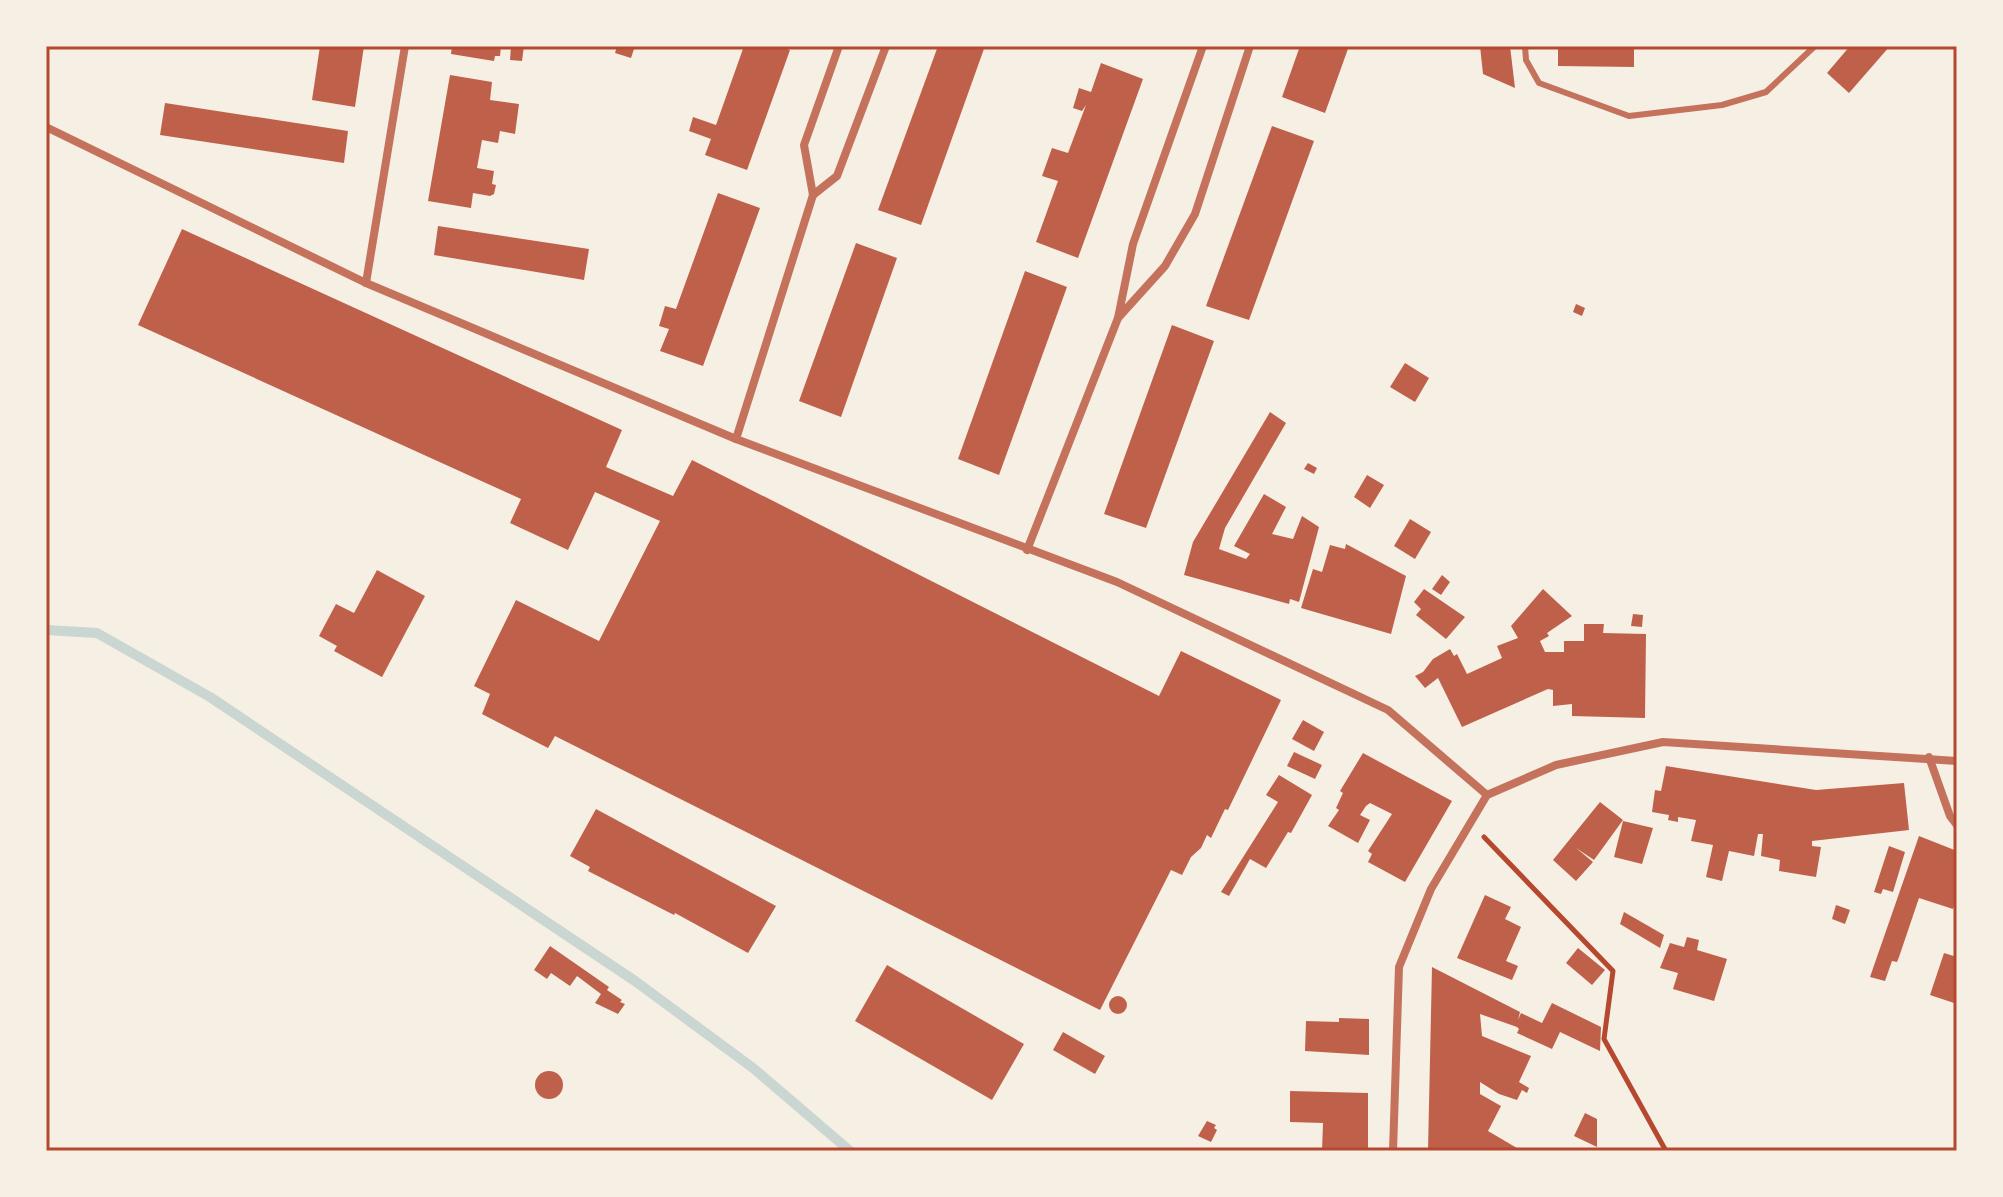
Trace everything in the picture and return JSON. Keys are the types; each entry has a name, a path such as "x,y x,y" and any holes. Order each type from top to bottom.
{"street":[{"path":"366,283 405,46"},
{"path":"736,439 813,195 804,145 839,46"},
{"path":"813,195 837,176 886,46"},
{"path":"1027,550 1118,318 1133,244 1203,46"},
{"path":"1118,318 1165,266 1195,214 1250,46"},
{"path":"46,127 366,283 736,439 1117,582 1388,710 1487,795"},
{"path":"1393,1151 1399,967 1431,889 1487,795 1556,765 1663,742 1957,761"},
{"path":"1929,757 1950,816 1957,825"}],"lane":[{"path":"1525,46 1526,60 1539,83 1629,116 1722,105 1766,92 1811,47"}],"path":[{"path":"1471,823 1613,971 1604,1039 1666,1151"}],"building":[{"path":"320,46 364,46 355,107 312,100"},
{"path":"452,46 501,46 500,56 495,56 494,61 451,54"},
{"path":"511,46 524,46 522,61 510,60"},
{"path":"617,46 635,46 631,58 615,53"},
{"path":"744,46 778,46 790,50 747,170 705,155 711,139 689,131 693,117 716,125"},
{"path":"938,46 985,46 921,225 878,210"},
{"path":"1300,46 1349,46 1325,113 1282,97"},
{"path":"1480,46 1510,46 1515,88 1483,74"},
{"path":"1558,46 1634,46 1634,67 1558,66"},
{"path":"1850,46 1890,46 1849,93 1827,73"},
{"path":"1101,63 1143,79 1078,258 1036,242 1058,181 1042,176 1052,148 1068,153 1086,105 1082,111 1073,108 1079,88 1091,92"},
{"path":"450,75 492,82 490,100 519,104 515,134 500,131 498,143 482,140 477,168 494,171 492,184 496,185 494,194 490,196 473,193 471,208 428,201"},
{"path":"165,103 348,131 344,163 160,135"},
{"path":"1272,126 1314,141 1249,320 1206,306"},
{"path":"718,193 760,208 703,366 660,351 669,329 659,326 665,306 676,309"},
{"path":"438,226 589,249 584,280 434,255"},
{"path":"182,229 622,430 606,467 673,496 692,460 1159,696 1181,651 1281,700 1228,810 1225,809 1211,838 1207,835 1201,848 1191,857 1182,875 1171,870 1100,1010 555,736 548,748 482,714 490,694 474,686 516,600 599,641 660,521 595,492 568,550 510,523 521,499 138,325"},
{"path":"856,243 897,258 841,417 799,401"},
{"path":"1025,271 1067,287 999,475 958,459"},
{"path":"1576,304 1585,308 1582,316 1573,312"},
{"path":"1172,325 1214,341 1146,528 1104,514"},
{"path":"1405,363 1429,378 1415,402 1390,387"},
{"path":"1270,412 1286,423 1225,528 1219,549 1246,559 1250,554 1234,546 1264,494 1286,507 1272,534 1293,539 1302,516 1319,527 1299,602 1290,599 1289,604 1184,575 1193,542"},
{"path":"1308,463 1317,468 1314,474 1304,469"},
{"path":"1367,475 1384,485 1370,508 1354,497"},
{"path":"1410,519 1431,532 1415,559 1394,546"},
{"path":"1346,544 1406,576 1391,634 1301,608 1313,569 1322,572 1330,545 1345,549"},
{"path":"377,570 425,596 382,677 334,651 337,646 319,636 336,604 354,613"},
{"path":"1442,575 1450,582 1441,595 1432,589"},
{"path":"1424,589 1465,617 1446,639 1416,615 1421,609 1414,602"},
{"path":"1543,589 1572,616 1540,641 1545,652 1564,652 1564,641 1584,641 1584,624 1604,624 1603,633 1646,634 1645,718 1572,716 1572,704 1553,706 1553,690 1548,689 1462,727 1438,678 1425,688 1415,676 1423,672 1433,659 1450,649 1454,656 1457,654 1467,674 1502,658 1497,646 1518,638 1511,626"},
{"path":"1633,614 1643,615 1642,627 1631,626"},
{"path":"1303,720 1324,732 1314,751 1292,739"},
{"path":"1294,752 1322,765 1315,779 1287,766"},
{"path":"1363,753 1452,801 1405,882 1368,862 1372,854 1368,851 1392,814 1370,803 1366,806 1360,815 1370,820 1358,843 1328,826 1339,810 1336,808 1343,793 1340,791"},
{"path":"1666,766 1816,790 1904,783 1909,830 1812,841 1812,846 1821,847 1816,877 1779,871 1780,860 1761,856 1763,834 1758,834 1754,856 1729,851 1722,881 1706,877 1713,845 1691,841 1696,820 1678,817 1678,822 1668,820 1669,815 1652,812 1655,790 1661,791"},
{"path":"1279,775 1312,795 1291,833 1288,832 1266,868 1250,859 1229,896 1221,892 1278,802 1266,795"},
{"path":"1600,802 1623,820 1594,860 1576,848 1593,862 1576,881 1553,860"},
{"path":"596,809 776,906 748,953 588,871 590,867 570,856"},
{"path":"1623,821 1653,828 1642,864 1614,857"},
{"path":"1919,836 1957,851 1957,897 1953,909 1919,898 1897,962 1892,961 1885,981 1870,977"},
{"path":"1889,846 1905,852 1893,892 1883,889 1881,894 1874,892"},
{"path":"1485,895 1511,907 1505,919 1521,927 1506,961 1518,966 1512,980 1457,958"},
{"path":"1836,905 1850,910 1845,924 1832,919"},
{"path":"1624,912 1664,935 1660,948 1620,924"},
{"path":"1687,937 1699,940 1697,950 1727,959 1714,1001 1673,989 1678,973 1660,968 1670,943 1684,947"},
{"path":"550,946 609,987 607,990 622,1000 620,1002 625,1004 618,1014 595,1003 601,994 577,976 570,986 551,973 547,979 534,970"},
{"path":"1578,948 1605,970 1592,985 1566,963"},
{"path":"1944,953 1957,957 1957,1004 1930,995"},
{"path":"887,965 1024,1044 992,1100 855,1021"},
{"path":"1432,967 1520,1012 1518,1020 1521,1013 1542,1023 1552,1003 1601,1027 1600,1051 1560,1032 1552,1049 1517,1033 1517,1027 1480,1014 1482,1036 1531,1056 1519,1082 1529,1088 1527,1093 1522,1090 1517,1100 1499,1094 1480,1082 1480,1094 1501,1106 1488,1131 1522,1151 1428,1151"},
{"path":"1118,996 1127,1005 1118,1014 1109,1005"},
{"path":"1339,1018 1369,1019 1369,1055 1305,1051 1306,1021 1339,1022"},
{"path":"1063,1032 1105,1056 1095,1074 1053,1050"},
{"path":"549,1071 559,1075 563,1085 559,1095 549,1099 539,1095 535,1085 539,1075"},
{"path":"1290,1091 1368,1093 1368,1151 1322,1151 1323,1123 1290,1122"},
{"path":"1585,1113 1597,1119 1597,1147 1574,1136"},
{"path":"1207,1121 1216,1125 1214,1128 1217,1130 1211,1142 1198,1136"}],"waterway":[{"path":"46,630 97,633 210,697 635,981 753,1068 850,1151"}]}
